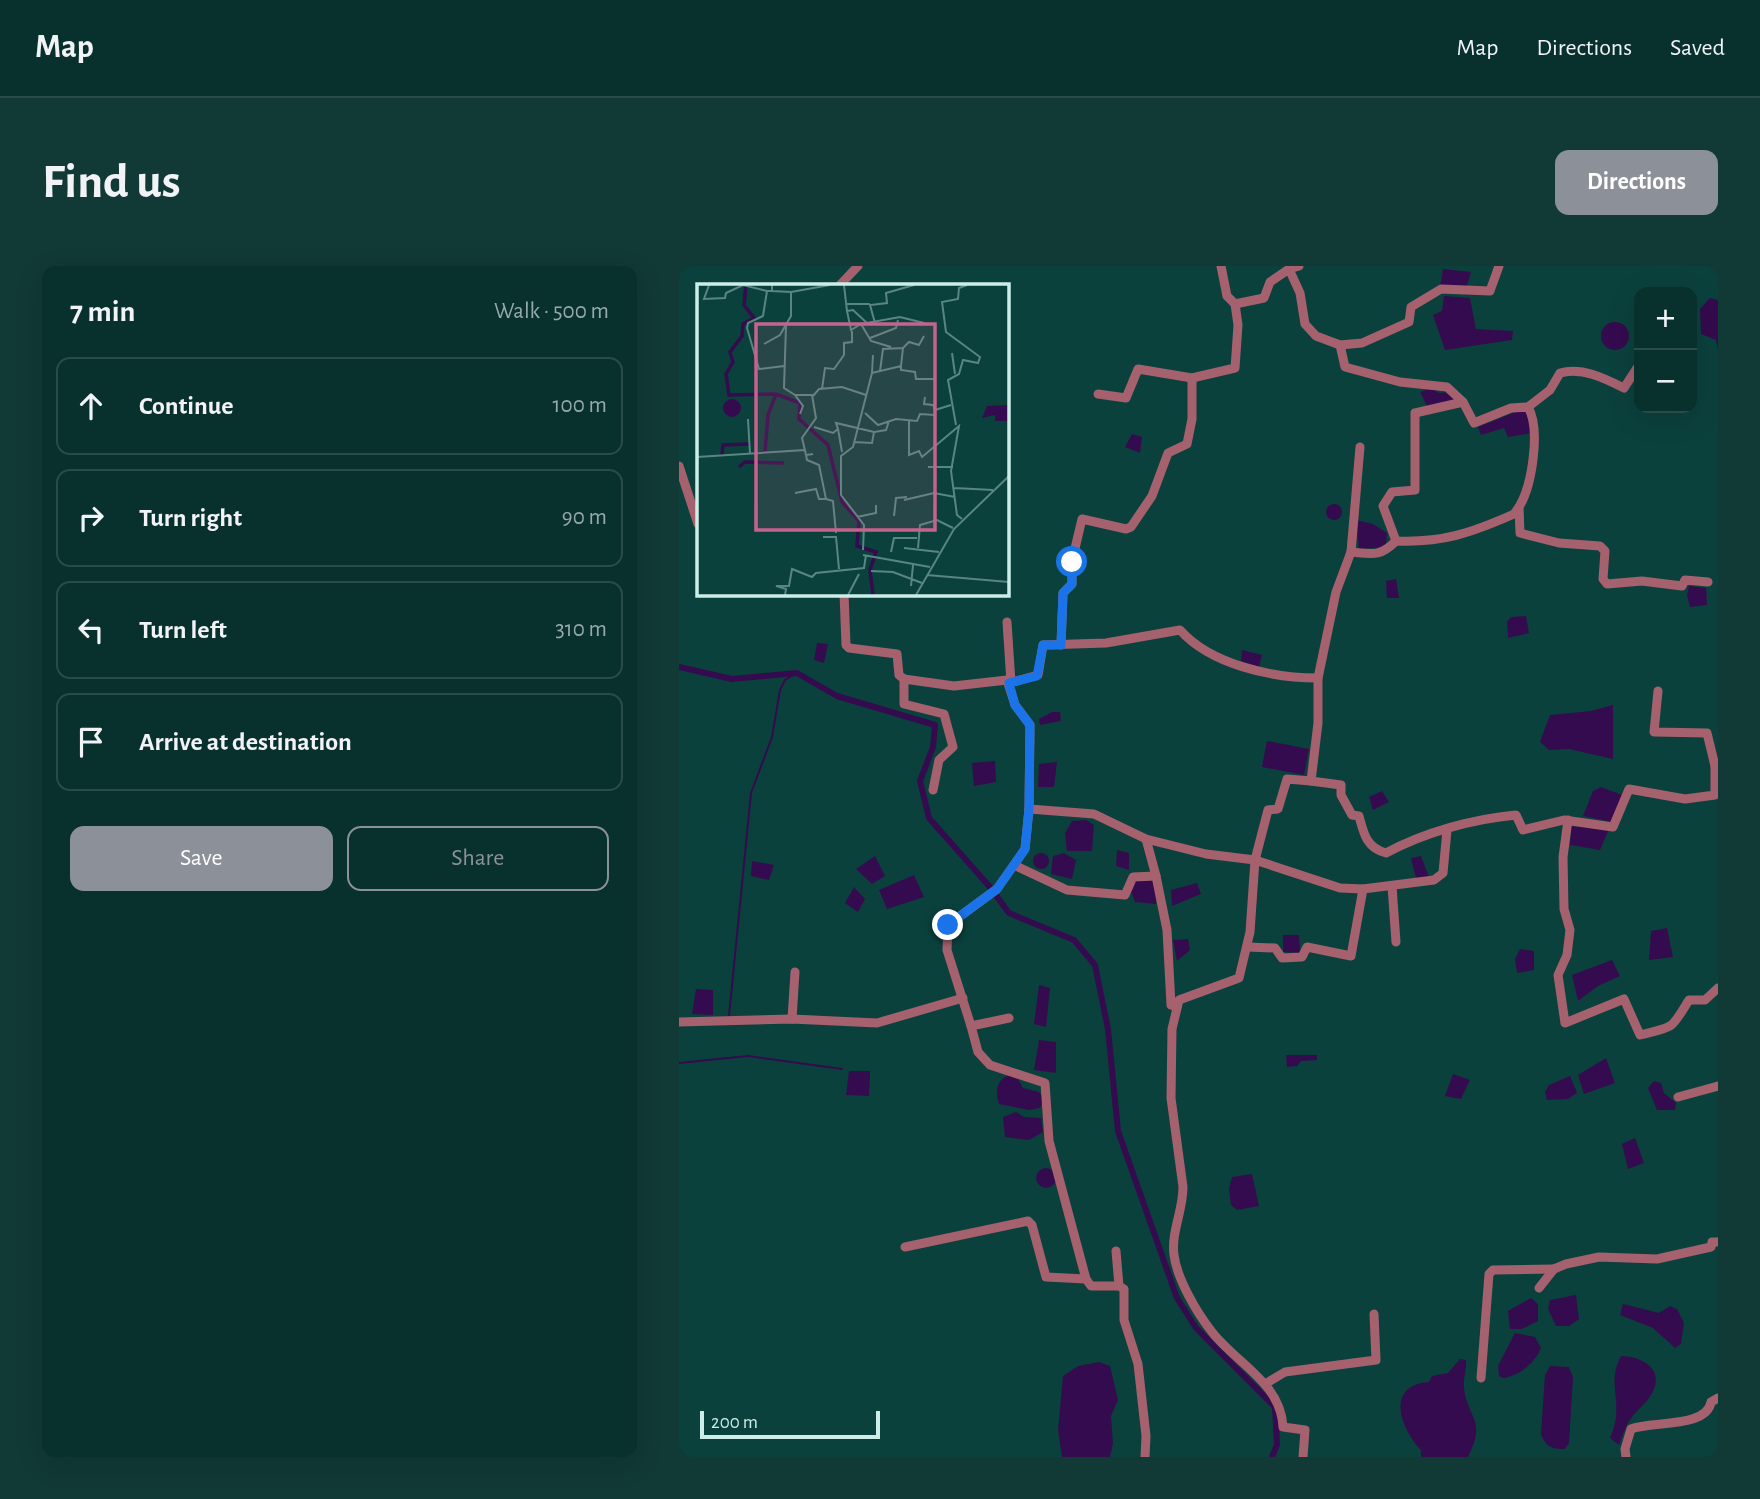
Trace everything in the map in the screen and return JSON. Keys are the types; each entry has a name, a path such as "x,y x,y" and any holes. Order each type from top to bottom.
{"street":[{"path":"841,284 858,266"},
{"path":"1098,394 1126,398 1138,369 1192,379 1235,368 1238,325 1235,304 1227,296 1221,266"},
{"path":"1235,304 1264,298 1270,282 1294,267 1305,324 1316,336 1340,345 1361,343 1409,322 1411,307 1441,289 1490,291 1500,266"},
{"path":"851,274 854,284"},
{"path":"1340,345 1345,367 1400,382 1447,387 1463,402 1474,423 1498,412 1528,407 1550,390 1560,373 1573,370 1588,373 1624,388 1634,373"},
{"path":"1061,645 1063,593 1072,584 1072,562 1081,519 1126,529 1131,527 1152,496 1168,453 1187,444 1192,419 1192,379"},
{"path":"1396,541 1383,506 1392,492 1415,490 1417,461 1413,415 1463,402"},
{"path":"1351,552 1374,555 1387,551 1396,541 1429,542 1458,537 1514,514 1525,496 1536,434 1535,418 1528,407"},
{"path":"1311,780 1318,723 1318,678 1336,592 1351,552 1360,447"},
{"path":"679,466 697,521"},
{"path":"1519,507 1520,533 1559,543 1600,546 1605,551 1604,579 1607,584 1642,582 1682,586 1685,580 1708,582"},
{"path":"844,595 846,645 849,649 897,654 899,675 904,679 954,686 1005,680 1010,683 1038,675 1043,645 1106,643 1180,630 1201,648 1246,667 1302,678 1318,678"},
{"path":"1007,622 1010,683 1015,705 1026,716 1030,725 1029,809 1025,849 997,889 948,925 947,950 978,1052 990,1065 1045,1083 1049,1141 1086,1279 1091,1286 1119,1286 1124,1289 1124,1320 1138,1364 1146,1437 1145,1457"},
{"path":"904,679 904,704 944,714 953,741 953,747 939,760 933,790"},
{"path":"1303,1457 1305,1430 1283,1427 1279,1404 1265,1384 1211,1332 1186,1286 1174,1256 1175,1229 1183,1201 1171,1098 1172,1029 1179,1000 1239,978 1248,947 1255,860 1268,810 1278,809 1287,779 1341,785 1341,795 1352,815 1359,816 1368,844 1374,850 1386,853 1403,844 1447,830 1491,818 1516,815 1523,830 1568,820 1613,827 1629,789 1685,799 1715,795 1716,765 1707,733 1654,732 1658,691"},
{"path":"1029,809 1094,814 1146,839 1206,854 1255,860 1340,888 1363,889 1434,880 1443,873 1447,830"},
{"path":"1568,820 1563,870 1564,909 1570,930 1567,955 1558,975 1565,1023 1624,999 1640,1035 1671,1027 1681,1017 1689,1000 1705,1000 1718,988"},
{"path":"1146,839 1166,923 1171,1005 1178,1007"},
{"path":"1014,865 1067,890 1125,895 1133,877 1156,876"},
{"path":"1392,886 1396,942"},
{"path":"1248,947 1276,948 1282,958 1301,957 1307,947 1352,956 1363,889"},
{"path":"792,1019 796,972"},
{"path":"679,1022 792,1019 877,1023 963,998"},
{"path":"971,1026 1009,1018"},
{"path":"1678,1097 1718,1086"},
{"path":"905,1247 1028,1221 1032,1224 1046,1277 1086,1279"},
{"path":"1481,1378 1489,1274 1493,1270 1555,1269 1599,1257 1657,1259 1711,1247 1712,1242 1718,1242"},
{"path":"1117,1251 1119,1286"},
{"path":"1539,1288 1555,1269"},
{"path":"1265,1384 1285,1372 1376,1360 1374,1314"},
{"path":"1626,1457 1631,1429 1642,1424 1693,1419 1710,1410 1711,1402 1718,1398"}],"shaded area":[{"path":"1443,269 1471,272 1467,286 1440,287"},
{"path":"1444,296 1470,298 1476,329 1513,331 1512,340 1445,350 1433,315 1442,311"},
{"path":"1710,298 1718,300 1718,350 1716,340 1701,334 1700,309"},
{"path":"1615,322 1625,326 1629,336 1625,346 1615,350 1605,346 1601,336 1605,326"},
{"path":"1432,388 1439,393 1451,392 1455,402 1429,410 1420,392"},
{"path":"1521,410 1526,412 1533,433 1508,437 1504,428 1481,435 1478,427"},
{"path":"1132,434 1142,437 1140,453 1125,447"},
{"path":"1331,504 1337,504 1342,512 1340,518 1331,520 1326,515 1326,509"},
{"path":"1356,520 1373,524 1387,533 1386,547 1359,549"},
{"path":"1396,579 1399,598 1387,598 1386,581"},
{"path":"1689,586 1706,588 1707,605 1690,607 1687,595"},
{"path":"1526,616 1529,633 1508,638 1507,622 1511,617"},
{"path":"817,643 828,644 824,663 814,660"},
{"path":"1242,650 1262,655 1259,667 1241,661"},
{"path":"1613,705 1613,759 1569,749 1549,750 1540,742 1550,715 1591,711"},
{"path":"1052,712 1060,712 1061,721 1040,725 1039,719"},
{"path":"1267,741 1309,749 1304,775 1262,767"},
{"path":"995,761 996,782 974,786 972,763"},
{"path":"1057,762 1054,787 1038,787 1039,764"},
{"path":"1601,787 1622,795 1612,822 1583,816 1593,791"},
{"path":"1382,791 1389,802 1373,810 1369,797"},
{"path":"1086,820 1094,825 1092,851 1067,851 1065,833 1072,821"},
{"path":"1571,826 1609,829 1600,850 1570,845"},
{"path":"1117,850 1129,853 1129,870 1116,866"},
{"path":"1041,853 1047,855 1047,867 1041,869 1035,867 1033,861 1035,855"},
{"path":"1064,853 1076,860 1072,879 1051,874 1053,856"},
{"path":"875,856 885,876 872,884 856,869"},
{"path":"1421,856 1430,880 1417,882 1411,858"},
{"path":"752,861 774,865 769,880 751,876"},
{"path":"914,875 924,897 887,909 879,890"},
{"path":"1154,879 1156,904 1135,902 1131,891 1135,881"},
{"path":"1197,883 1201,894 1172,906 1171,890"},
{"path":"854,887 865,899 858,912 845,903"},
{"path":"1667,928 1673,957 1649,960 1651,931"},
{"path":"1283,935 1299,935 1300,953 1283,952"},
{"path":"1188,939 1190,950 1177,961 1173,940"},
{"path":"1520,949 1534,951 1534,970 1517,973 1515,959"},
{"path":"1612,960 1620,976 1598,986 1578,1001 1572,975"},
{"path":"1039,985 1050,988 1046,1027 1034,1024"},
{"path":"696,989 713,990 713,1015 692,1014"},
{"path":"1039,1040 1056,1042 1056,1073 1034,1070"},
{"path":"1286,1055 1317,1055 1317,1060 1301,1061 1297,1066 1287,1067"},
{"path":"1606,1058 1615,1083 1584,1094 1578,1075"},
{"path":"849,1071 870,1071 869,1096 846,1095"},
{"path":"1453,1074 1470,1080 1461,1099 1445,1096"},
{"path":"1010,1075 1018,1079 1023,1088 1039,1092 1043,1099 1040,1108 1029,1110 999,1104 999,1083"},
{"path":"1570,1076 1577,1093 1568,1099 1547,1100 1545,1092 1549,1085"},
{"path":"1654,1081 1661,1083 1664,1093 1676,1103 1675,1110 1657,1110 1648,1088"},
{"path":"1016,1112 1024,1117 1041,1118 1043,1132 1029,1140 1005,1137 1003,1117"},
{"path":"1635,1138 1644,1163 1628,1169 1622,1144"},
{"path":"1046,1168 1053,1171 1056,1178 1053,1185 1046,1188 1039,1185 1036,1178 1039,1171"},
{"path":"1252,1174 1259,1206 1237,1210 1231,1205 1229,1189 1232,1177"},
{"path":"1576,1295 1579,1319 1569,1326 1556,1326 1548,1309 1550,1300"},
{"path":"1531,1298 1538,1304 1538,1321 1522,1329 1510,1329 1508,1311"},
{"path":"1623,1304 1659,1313 1670,1306 1677,1309 1684,1323 1681,1344 1675,1348 1653,1328 1620,1315"},
{"path":"1515,1333 1535,1337 1541,1348 1526,1368 1503,1378 1499,1376 1498,1366"},
{"path":"1621,1356 1648,1364 1656,1381 1650,1397 1628,1423 1619,1445 1610,1438 1616,1415 1615,1376"},
{"path":"1460,1359 1466,1360 1464,1388 1476,1427 1468,1457 1421,1457 1421,1450 1407,1431 1403,1420 1402,1399 1406,1391 1415,1385 1429,1382 1432,1376 1448,1373"},
{"path":"1099,1362 1110,1366 1118,1400 1111,1416 1113,1443 1110,1457 1062,1457 1058,1430 1063,1376 1078,1366"},
{"path":"1550,1366 1569,1367 1573,1377 1569,1443 1565,1449 1550,1446 1541,1434 1545,1375"}],"waterway":[{"path":"679,667 732,679 797,673 837,696 935,725 933,747 920,781 929,818 1009,913 1074,940 1095,965 1108,1029 1118,1131 1177,1298 1196,1328 1275,1407 1277,1445 1272,1457"},
{"path":"729,1016 751,793 772,737 780,690 785,680 797,673"},
{"path":"679,1063 748,1056 842,1069"}],"route":[{"path":"948,925 997,889 1025,849 1029,809 1030,725 1026,716 1015,705 1009,683 1037,676 1040,647 1061,645 1063,593 1072,584 1072,562"}]}
